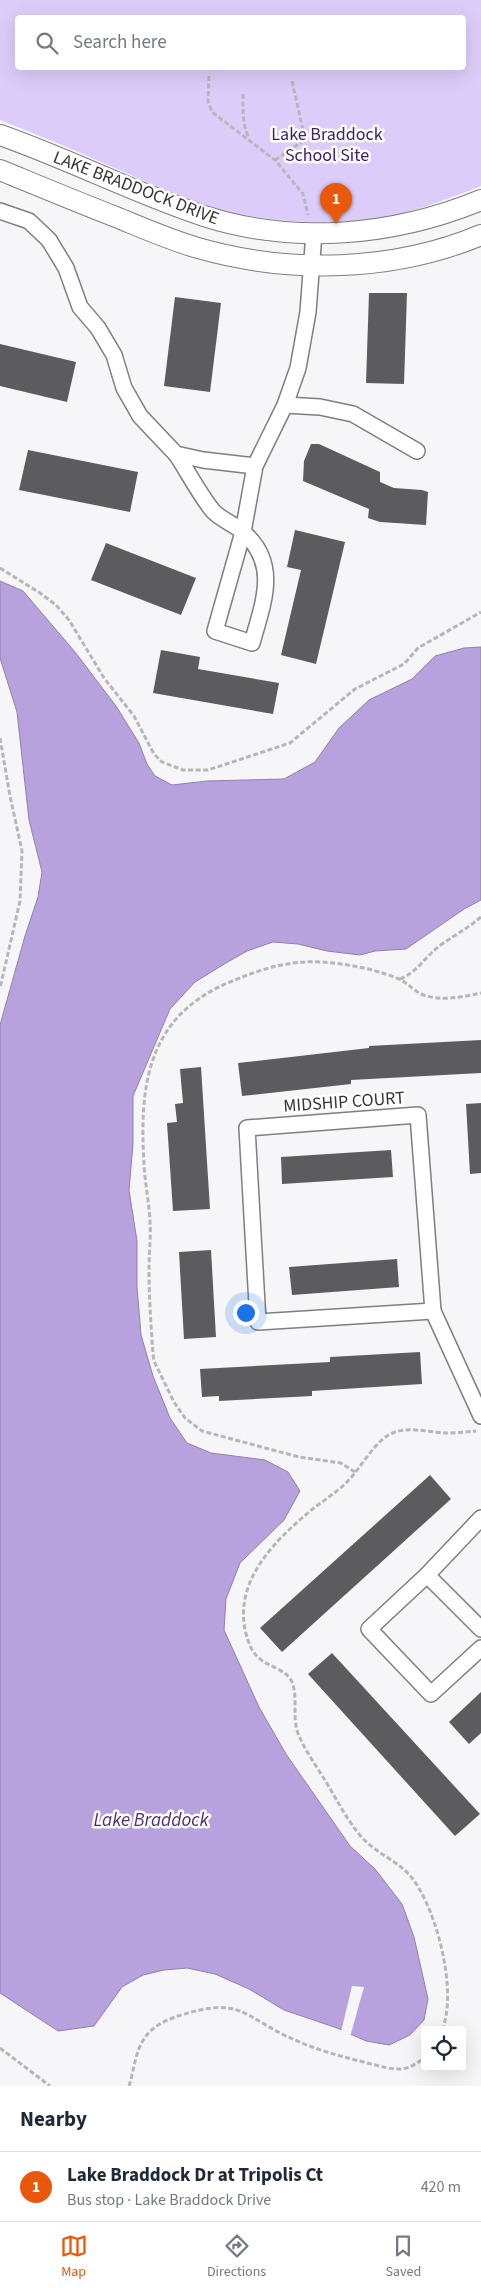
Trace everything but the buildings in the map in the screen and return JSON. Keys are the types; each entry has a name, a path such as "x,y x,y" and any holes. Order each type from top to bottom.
{"street":[{"name":"LAKE BRADDOCK DRIVE","path":"0,136 206,217 247,227 310,233 382,229 422,221 481,200"},
{"name":"LAKE BRADDOCK DRIVE","path":"0,170 160,236 232,257 269,263 312,264 386,261 430,252 481,236"},
{"path":"0,210 29,220 49,240 66,268 80,307 98,328 114,355 124,388 140,416 176,454 213,512 243,532 259,551 264,562 267,578 252,643 215,631 243,532 255,466 285,404 298,368 308,312 312,264 310,233"},
{"path":"285,404 320,406 353,414 417,451"},
{"path":"176,454 203,460 255,466"},
{"name":"MIDSHIP COURT","path":"418,1115 433,1311 258,1322 247,1128 418,1115"},
{"path":"433,1311 481,1416"},
{"path":"481,1518 427,1575 369,1629 431,1694 481,1648"},
{"path":"427,1575 481,1629"}],"path":[{"path":"209,76 208,101 212,112 225,123 249,138 275,160 303,194 310,233"},
{"path":"275,160 303,141 303,130 292,81"},
{"path":"243,94 245,130 249,138"},
{"path":"0,568 40,592 56,605 69,620 104,678 134,716 154,754 162,762 183,770 208,770 290,743 306,732 318,719 356,689 404,664 418,648 481,612"},
{"path":"0,738 22,851 20,901 0,988"},
{"path":"400,979 409,975 441,944 463,932 481,917"},
{"path":"355,1472 341,1463 299,1457 213,1435 193,1426 174,1402 154,1360 150,1311 150,1234 143,1131 147,1079 152,1060 165,1035 191,1003 208,991 286,962 322,962 358,967 400,979 421,994 431,997 456,998 481,993"},
{"path":"443,2026 448,2006 448,1974 432,1920 420,1892 411,1877 363,1839 341,1808 299,1736 293,1720 294,1689 290,1679 258,1658 250,1645 245,1630 243,1611 246,1590 257,1568 276,1543 302,1518 347,1482 382,1441 394,1432 481,1431"},
{"path":"128,2086 144,2038 155,2027 168,2020 199,2009 214,2007 232,2007 248,2013 297,2041 379,2066 392,2069 408,2069 421,2060"},
{"path":"0,2048 50,2086"}],"green space":[{"name":"Lake Braddock School Site","path":"0,0 481,0 481,186 430,205 376,219 356,221 315,222 254,217 201,204 0,120"}],"water":[{"name":"Lake Braddock","path":"0,581 23,591 75,652 116,706 139,743 147,764 155,776 172,785 207,781 284,779 315,762 339,728 369,700 412,679 435,656 464,648 481,647 481,900 464,909 406,949 375,951 360,955 327,951 298,944 273,942 247,951 195,982 170,1009 133,1096 133,1144 129,1190 137,1241 137,1287 141,1335 153,1376 170,1418 187,1443 211,1453 265,1460 288,1472 300,1491 284,1520 240,1563 226,1599 224,1630 259,1707 286,1754 350,1846 375,1869 402,1904 414,1937 428,1999 424,2020 410,2035 389,2045 366,2041 337,2028 284,2010 249,1989 215,1974 187,1968 164,1970 143,1975 122,1987 94,2026 58,2031 0,1993 0,1025 38,897 42,872 29,820 17,712 0,658"}],"pier":[{"path":"352,1986 364,1987 350,2037 341,2032"}],"place":[{"name":"Lake Braddock Dr at Tripolis Ct","path":"336,224"}]}
